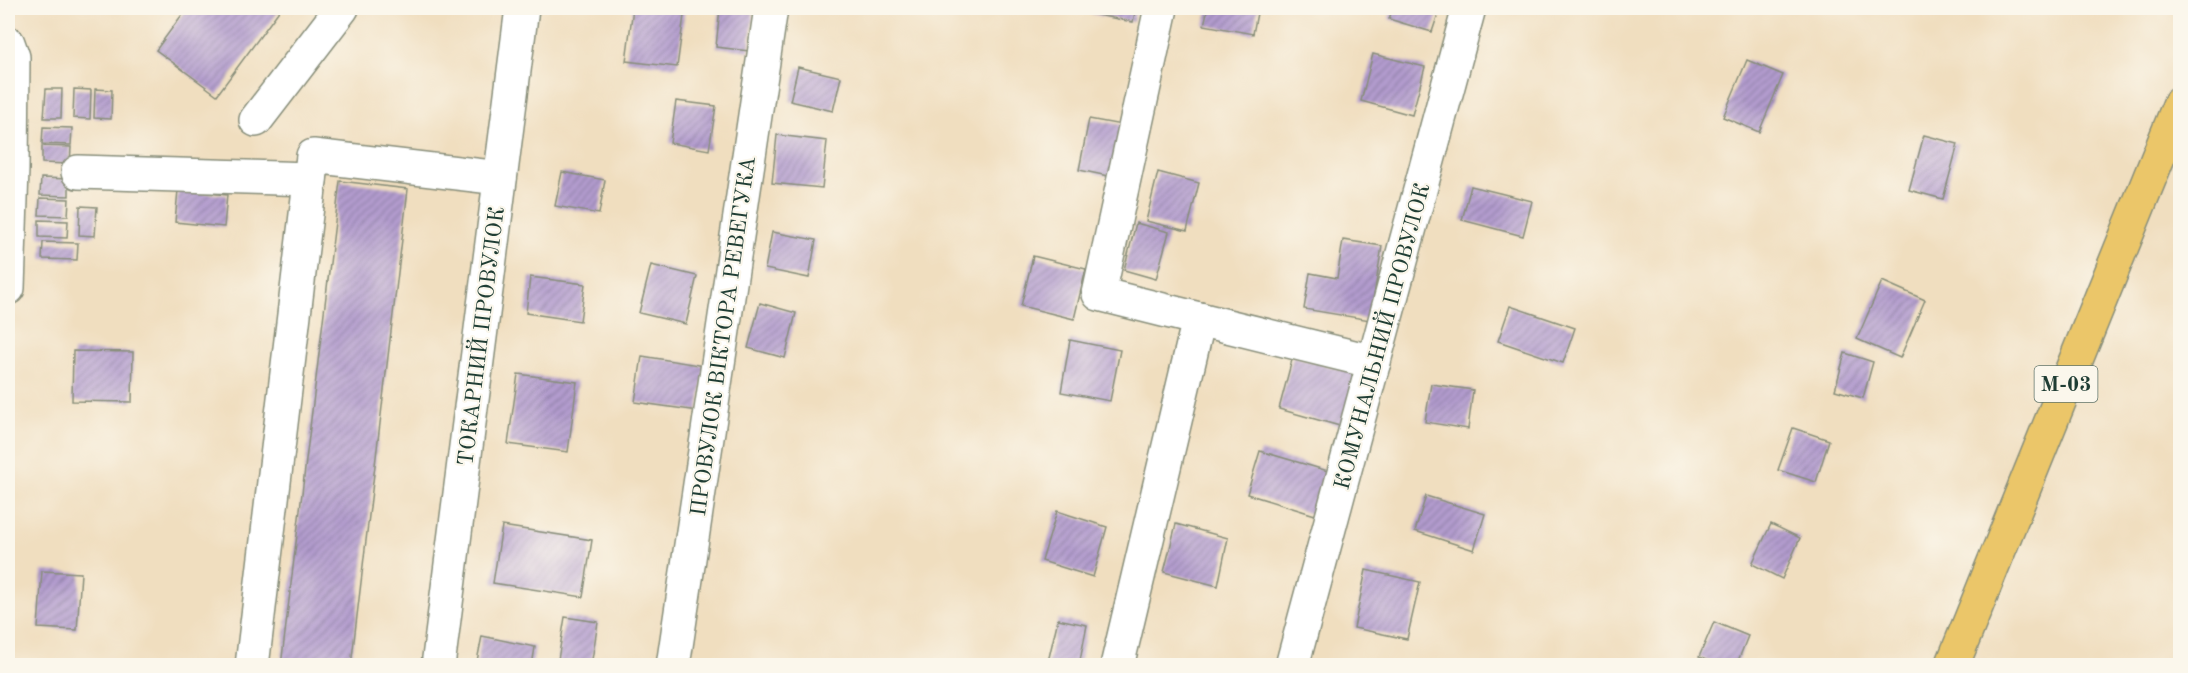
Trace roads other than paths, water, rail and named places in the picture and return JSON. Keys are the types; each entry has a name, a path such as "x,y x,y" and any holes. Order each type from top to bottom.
{"highway":[{"name":"М-03","path":"1952,666 2181,103"}],"street":[{"path":"256,120 342,8"},
{"name":"ТОКАРНИЙ ПРОВУЛОК","path":"438,666 522,8"},
{"name":"ПРОВУЛОК ВІКТОРА РЕВЕГУКА","path":"673,666 771,8"},
{"path":"1161,8 1099,294 1374,362"},
{"name":"КОМУНАЛЬНИЙ ПРОВУЛОК","path":"1292,666 1469,8"},
{"path":"8,43 13,57 8,288"},
{"path":"252,666 313,156 500,178"},
{"path":"78,172 310,179"},
{"path":"1117,666 1199,319"}]}
